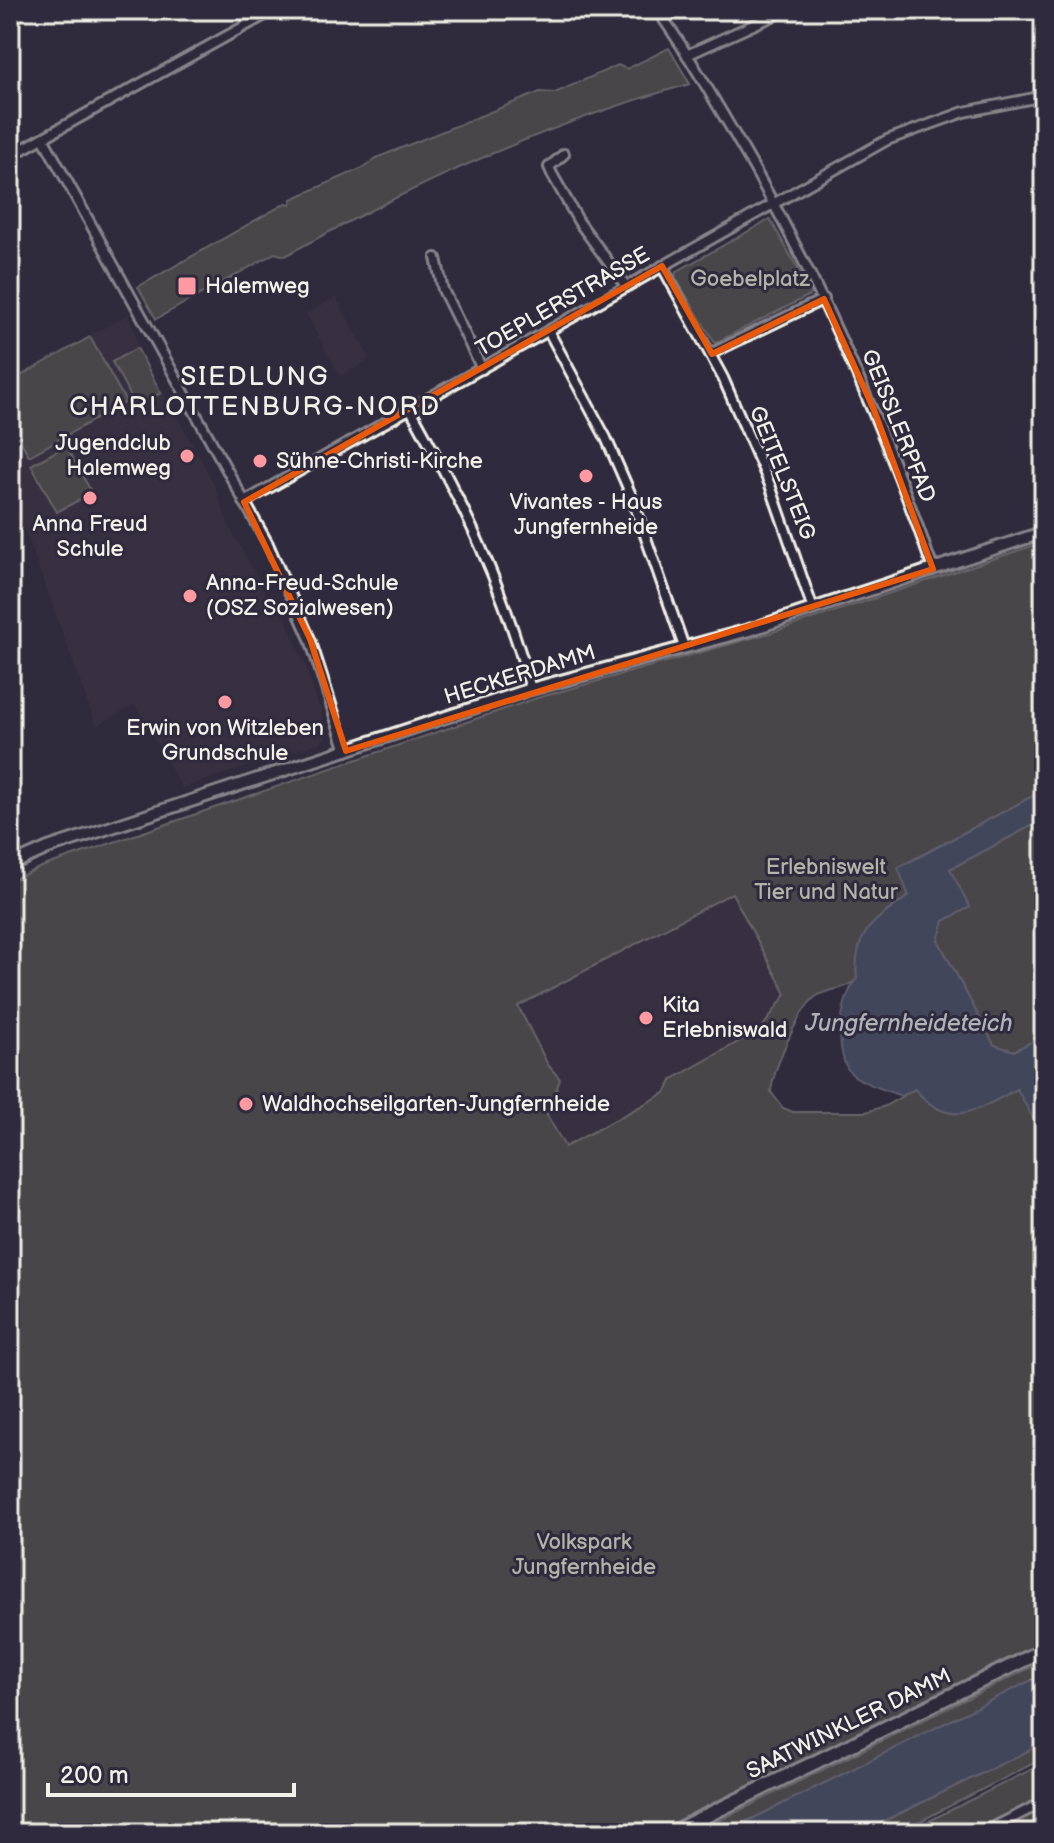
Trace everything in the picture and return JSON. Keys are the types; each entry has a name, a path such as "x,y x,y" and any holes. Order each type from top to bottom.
{"main road":[{"name":"SAATWINKLER DAMM","path":"671,1833 1044,1650"}],"street":[{"path":"10,156 274,10"},
{"path":"657,10 775,204 824,299 712,353 662,266"},
{"path":"687,55 786,10"},
{"name":"TOEPLERSTRASSE","path":"244,502 848,160 900,135 964,112 1044,96"},
{"path":"43,138 268,544 310,639 346,751"},
{"path":"564,154 549,167 552,174 579,222 626,286"},
{"path":"436,258 443,290 482,369"},
{"name":"GEISSLERPFAD","path":"824,299 880,423 933,569"},
{"path":"549,332 606,438 631,495 684,647"},
{"name":"GEITELSTEIG","path":"712,353 770,485 813,609"},
{"path":"411,410 456,492 499,584 531,689"},
{"name":"HECKERDAMM","path":"11,862 531,689 813,609 1044,532"},
{"path":"982,1833 1044,1802"}],"highlighted area":[{"path":"662,266 712,354 824,299 874,410 933,569 346,751 310,639 244,502"}],"shaded area":[{"path":"336,297 370,359 340,376 306,314"},
{"path":"127,315 135,330 137,345 213,482 230,528 269,599 281,607 306,667 328,734 322,742 182,788 135,705 96,726 10,489 10,379"},
{"name":"Kita Erlebniswald","path":"732,892 786,995 761,1029 673,1079 665,1093 565,1147 547,1115 560,1079 548,1065 517,1007"}],"green space":[{"path":"669,48 690,84 534,136 432,180 285,256 275,253 156,319 138,287 286,203 291,204 292,199 365,167 376,158 540,92 555,93 618,65 627,69"},
{"name":"Goebelplatz","path":"770,219 812,294 715,343 675,277 676,272"},
{"path":"90,337 126,402 29,456 10,422 10,382"},
{"path":"137,348 161,393 136,406 112,362"},
{"path":"66,446 92,493 57,512 31,465"},
{"name":"Volkspark Jungfernheide","path":"1044,542 1044,790 899,867 909,896 876,920 862,938 857,979 847,986 817,996 802,1013 782,1055 771,1092 783,1108 793,1112 866,1112 885,1106 915,1089 928,1102 952,1113 977,1109 1017,1089 1033,1117 1044,1112 1044,1641 652,1833 10,1833 10,881 41,867 537,698 770,633","holes":["732,893 786,994 761,1029 673,1079 665,1093 565,1147 547,1115 560,1079 548,1065 518,1006"]},
{"path":"1044,819 1044,1047 1039,1038 1014,1051 994,1045 938,940 950,869"},
{"path":"1044,1661 1044,1674 724,1833 694,1833"},
{"path":"1044,1743 1044,1758 897,1833 860,1833"},
{"path":"1044,1763 1044,1833 905,1833"}],"water":[{"name":"Jungfernheideteich","path":"1044,790 1044,819 950,869 970,907 944,921 938,940 994,1045 1014,1051 1039,1038 1044,1047 1044,1112 1033,1118 1017,1089 976,1109 952,1113 940,1110 915,1089 901,1096 858,1079 846,1067 842,1055 843,1013 846,999 857,979 862,938 876,921 909,896 898,868"},
{"path":"1044,1674 1044,1743 859,1833 724,1833"}],"place":[{"name":"Halemweg","path":"187,286"},
{"name":"Jugendclub Halemweg","path":"187,456"},
{"name":"Sühne-Christi-Kirche","path":"260,461"},
{"name":"Vivantes - Haus Jungfernheide","path":"586,476"},
{"name":"Anna Freud Schule","path":"90,498"},
{"name":"Anna-Freud-Schule (OSZ Sozialwesen)","path":"190,596"},
{"name":"Erwin von Witzleben Grundschule","path":"225,702"},
{"name":"Kita Erlebniswald","path":"646,1018"},
{"name":"Waldhochseilgarten-Jungfernheide","path":"246,1104"}],"district":[{"name":"SIEDLUNG CHARLOTTENBURG-NORD","path":"255,392"}],"park label":[{"name":"Erlebniswelt Tier und Natur","path":"826,880"}]}
